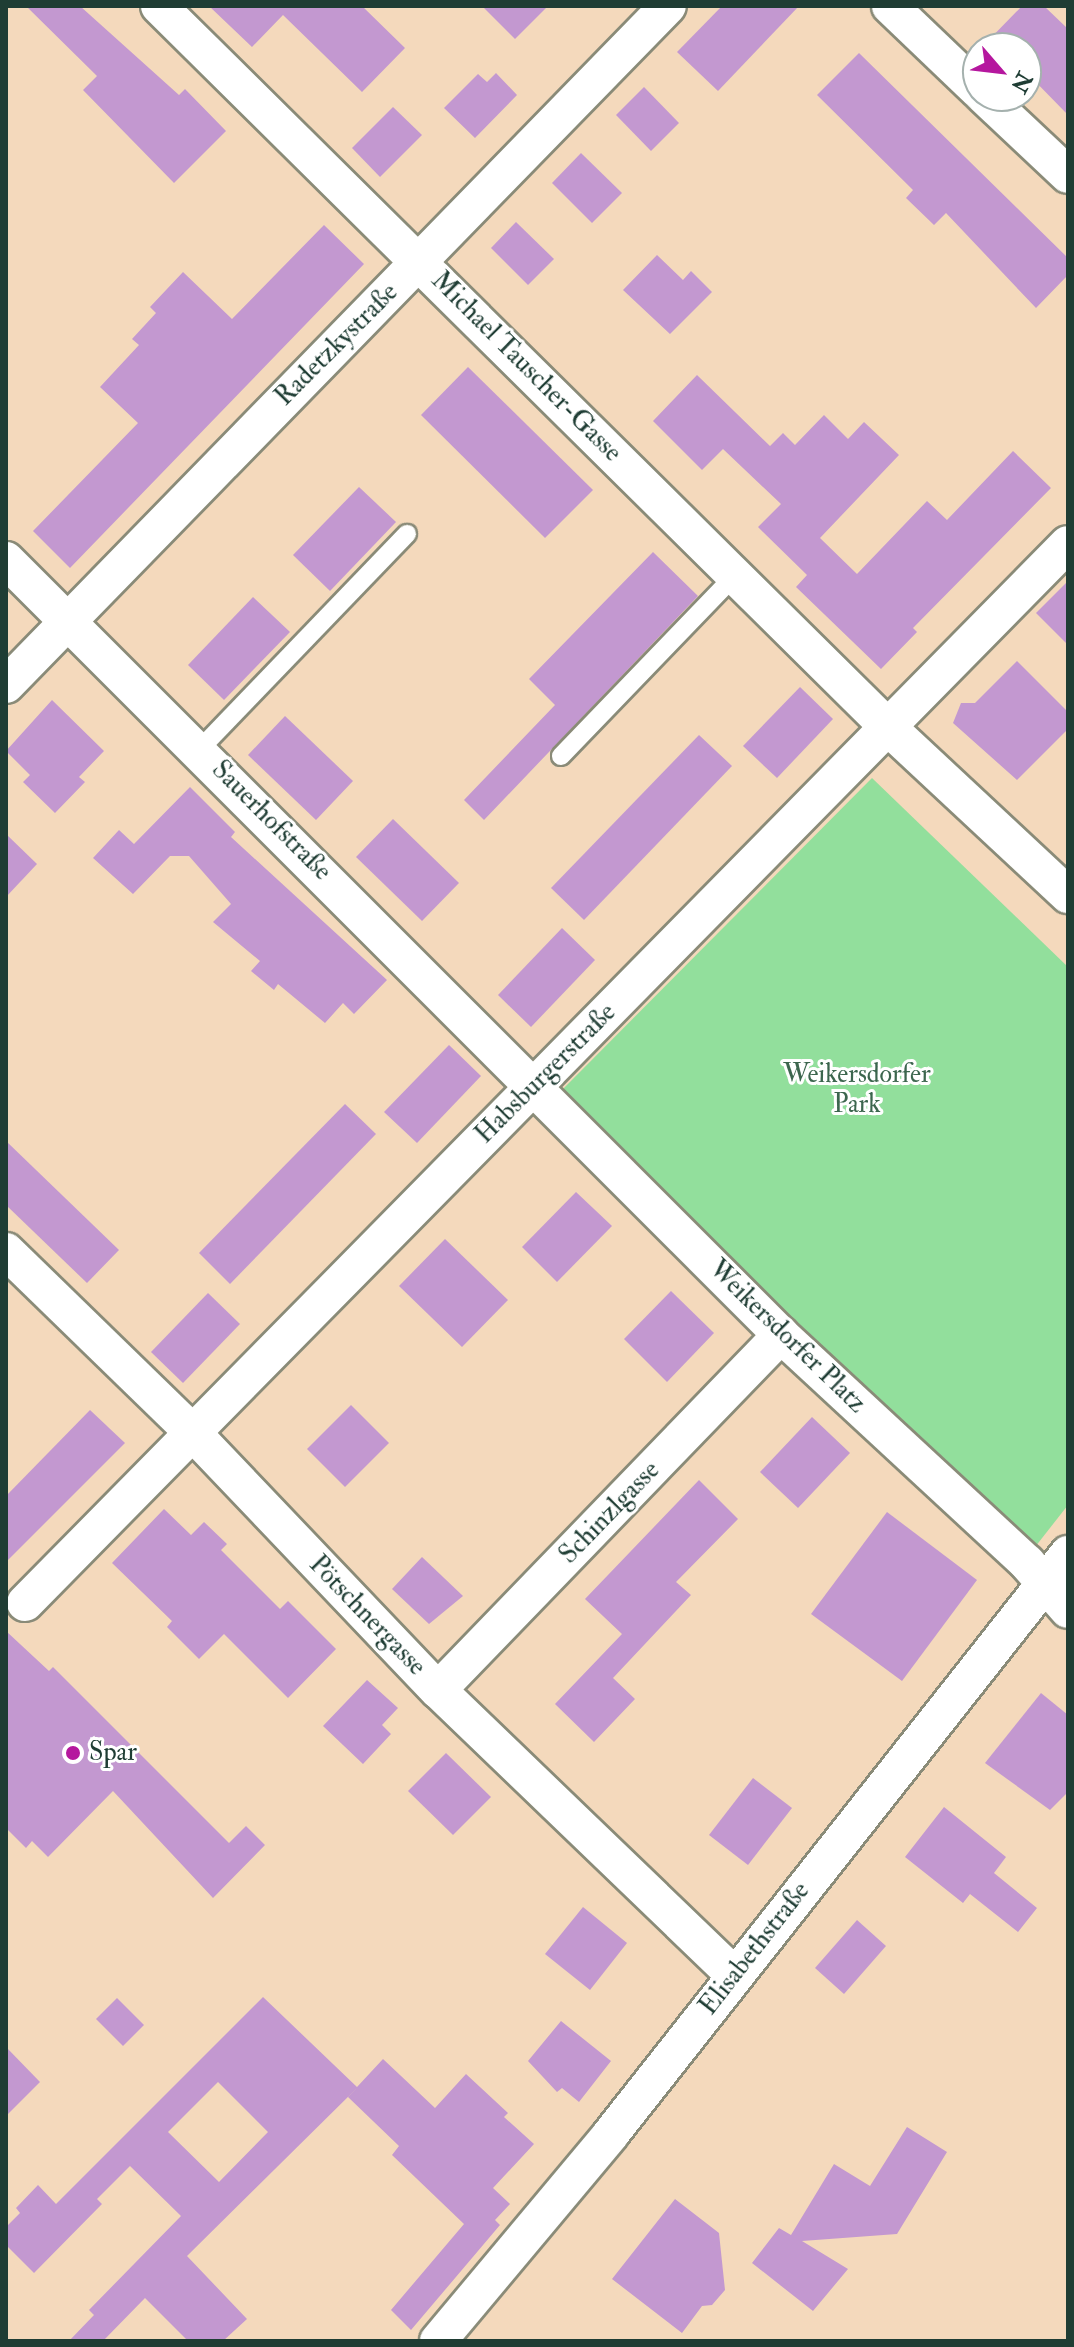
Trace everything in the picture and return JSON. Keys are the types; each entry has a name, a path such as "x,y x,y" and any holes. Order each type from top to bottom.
{"street":[{"name":"Michael Tauscher-Gasse","path":"159,6 891,730"},
{"name":"Radetzkystraße","path":"6,685 668,6"},
{"path":"890,6 962,75"},
{"path":"1001,112 1068,175"},
{"name":"Habsburgerstraße","path":"25,1603 191,1431 891,730 1068,544"},
{"name":"Sauerhofstraße","path":"6,560 536,1084"},
{"path":"891,730 1068,895"},
{"name":"Weikersdorfer Platz","path":"536,1084 781,1335 1044,1583"},
{"name":"Pötschnergasse","path":"6,1251 191,1431 438,1690 734,1975"},
{"name":"Schinzlgasse","path":"438,1690 781,1335"},
{"name":"Elisabethstraße","path":"438,2341 1068,1554"},
{"path":"1044,1583 1068,1610"}],"lane":[{"path":"199,750 407,534"},
{"path":"561,756 735,575"}],"green space":[{"name":"Weikersdorfer Park","path":"872,778 1068,967 1068,1505 1028,1556 560,1092"}],"building":[{"path":"26,6 80,6 179,95 185,89 226,131 174,183 83,90 97,76"},
{"path":"209,6 362,6 405,48 362,92 283,15 252,47"},
{"path":"482,6 548,6 515,39"},
{"path":"722,6 799,6 718,91 677,52"},
{"path":"1022,6 1044,6 1068,29 1068,115 1042,88 1042,32 997,32"},
{"path":"859,53 1068,258 1068,275 1036,308 946,213 934,225 906,198 913,190 817,95"},
{"path":"496,73 517,95 475,138 444,108 478,74 487,82"},
{"path":"644,87 679,123 651,151 616,115"},
{"path":"393,107 422,135 380,177 352,148"},
{"path":"581,153 622,193 592,223 552,183"},
{"path":"516,222 554,259 528,285 491,248"},
{"path":"324,225 364,264 70,568 33,531 138,423 100,387 139,345 132,339 156,313 150,307 183,272 232,319"},
{"path":"657,255 683,280 691,271 712,292 670,334 623,290"},
{"path":"468,367 593,490 545,538 421,415"},
{"path":"697,375 770,446 783,433 795,445 824,415 848,439 864,422 899,455 820,538 857,574 927,501 947,520 1013,451 1051,488 913,628 917,632 881,669 796,587 807,575 758,527 781,504 723,449 702,470 653,421"},
{"path":"359,487 396,522 330,591 293,555"},
{"path":"653,552 698,596 484,820 464,800 555,705 529,679"},
{"path":"1068,581 1068,645 1036,613"},
{"path":"253,597 290,632 224,700 188,665"},
{"path":"1017,661 1068,712 1068,729 1017,780 953,723 961,703 975,703"},
{"path":"800,687 833,719 777,778 743,746"},
{"path":"52,700 104,751 79,777 85,782 55,813 23,782 30,775 6,751"},
{"path":"285,716 353,781 316,820 248,755"},
{"path":"699,735 732,766 584,920 551,888"},
{"path":"190,787 235,832 231,837 387,980 354,1014 343,1003 325,1023 278,984 274,990 251,971 260,961 213,922 231,904 189,856 170,856 133,894 93,858 119,830 134,844"},
{"path":"393,819 459,883 422,921 356,857"},
{"path":"6,834 37,864 6,897"},
{"path":"562,928 595,960 531,1027 498,995"},
{"path":"449,1045 481,1076 417,1143 384,1112"},
{"path":"345,1104 376,1134 230,1284 199,1253"},
{"path":"6,1141 119,1250 87,1283 6,1205"},
{"path":"576,1192 612,1226 557,1282 522,1247"},
{"path":"445,1239 508,1300 462,1347 399,1286"},
{"path":"671,1291 714,1333 667,1382 624,1339"},
{"path":"208,1293 240,1324 183,1383 151,1352"},
{"path":"351,1405 389,1443 345,1487 307,1449"},
{"path":"90,1410 125,1443 6,1562 6,1496"},
{"path":"812,1417 850,1453 798,1508 760,1472"},
{"path":"699,1480 738,1519 676,1582 691,1595 613,1678 635,1699 594,1742 555,1704 622,1634 585,1599"},
{"path":"164,1509 191,1535 204,1522 227,1544 221,1550 280,1609 288,1601 336,1649 288,1698 224,1634 199,1659 167,1627 172,1621 112,1563"},
{"path":"887,1512 977,1580 902,1681 811,1614"},
{"path":"422,1557 463,1596 429,1624 392,1589"},
{"name":"Spar","path":"6,1631 49,1671 53,1667 229,1843 246,1826 265,1845 213,1898 113,1791 48,1857 32,1841 26,1848 6,1828"},
{"path":"367,1680 398,1708 382,1725 391,1734 363,1764 323,1726"},
{"path":"1041,1693 1068,1715 1068,1792 1050,1810 985,1763"},
{"path":"446,1753 491,1797 453,1835 408,1791"},
{"path":"753,1778 792,1808 748,1865 709,1835"},
{"path":"944,1807 1006,1857 994,1873 1037,1908 1018,1932 970,1894 963,1903 905,1857"},
{"path":"583,1907 627,1943 590,1990 545,1954"},
{"path":"857,1920 886,1946 844,1994 815,1968"},
{"path":"263,1997 357,2087 383,2059 435,2108 466,2074 508,2113 504,2117 534,2144 493,2188 510,2204 495,2220 500,2225 411,2330 391,2310 464,2224 392,2155 399,2146 348,2097 357,2088 187,2256 247,2319 223,2341 188,2341 145,2298 103,2341 69,2341 94,2315 89,2310 181,2216 130,2166 97,2199 102,2204 34,2273 6,2245 6,2227 20,2213 16,2208 38,2185 56,2204","holes":["218,2082 268,2132 219,2182 168,2132"]},
{"path":"117,1998 144,2025 123,2046 96,2019"},
{"path":"561,2021 611,2061 579,2102 562,2088 557,2092 528,2061"},
{"path":"6,2047 40,2082 6,2116"},
{"path":"907,2127 947,2152 897,2234 802,2241 848,2269 813,2311 752,2263 779,2228 791,2235 834,2164 870,2186"},
{"path":"675,2199 719,2233 725,2290 712,2305 702,2306 682,2333 612,2279"}],"place":[{"name":"Spar","path":"73,1753"}]}
